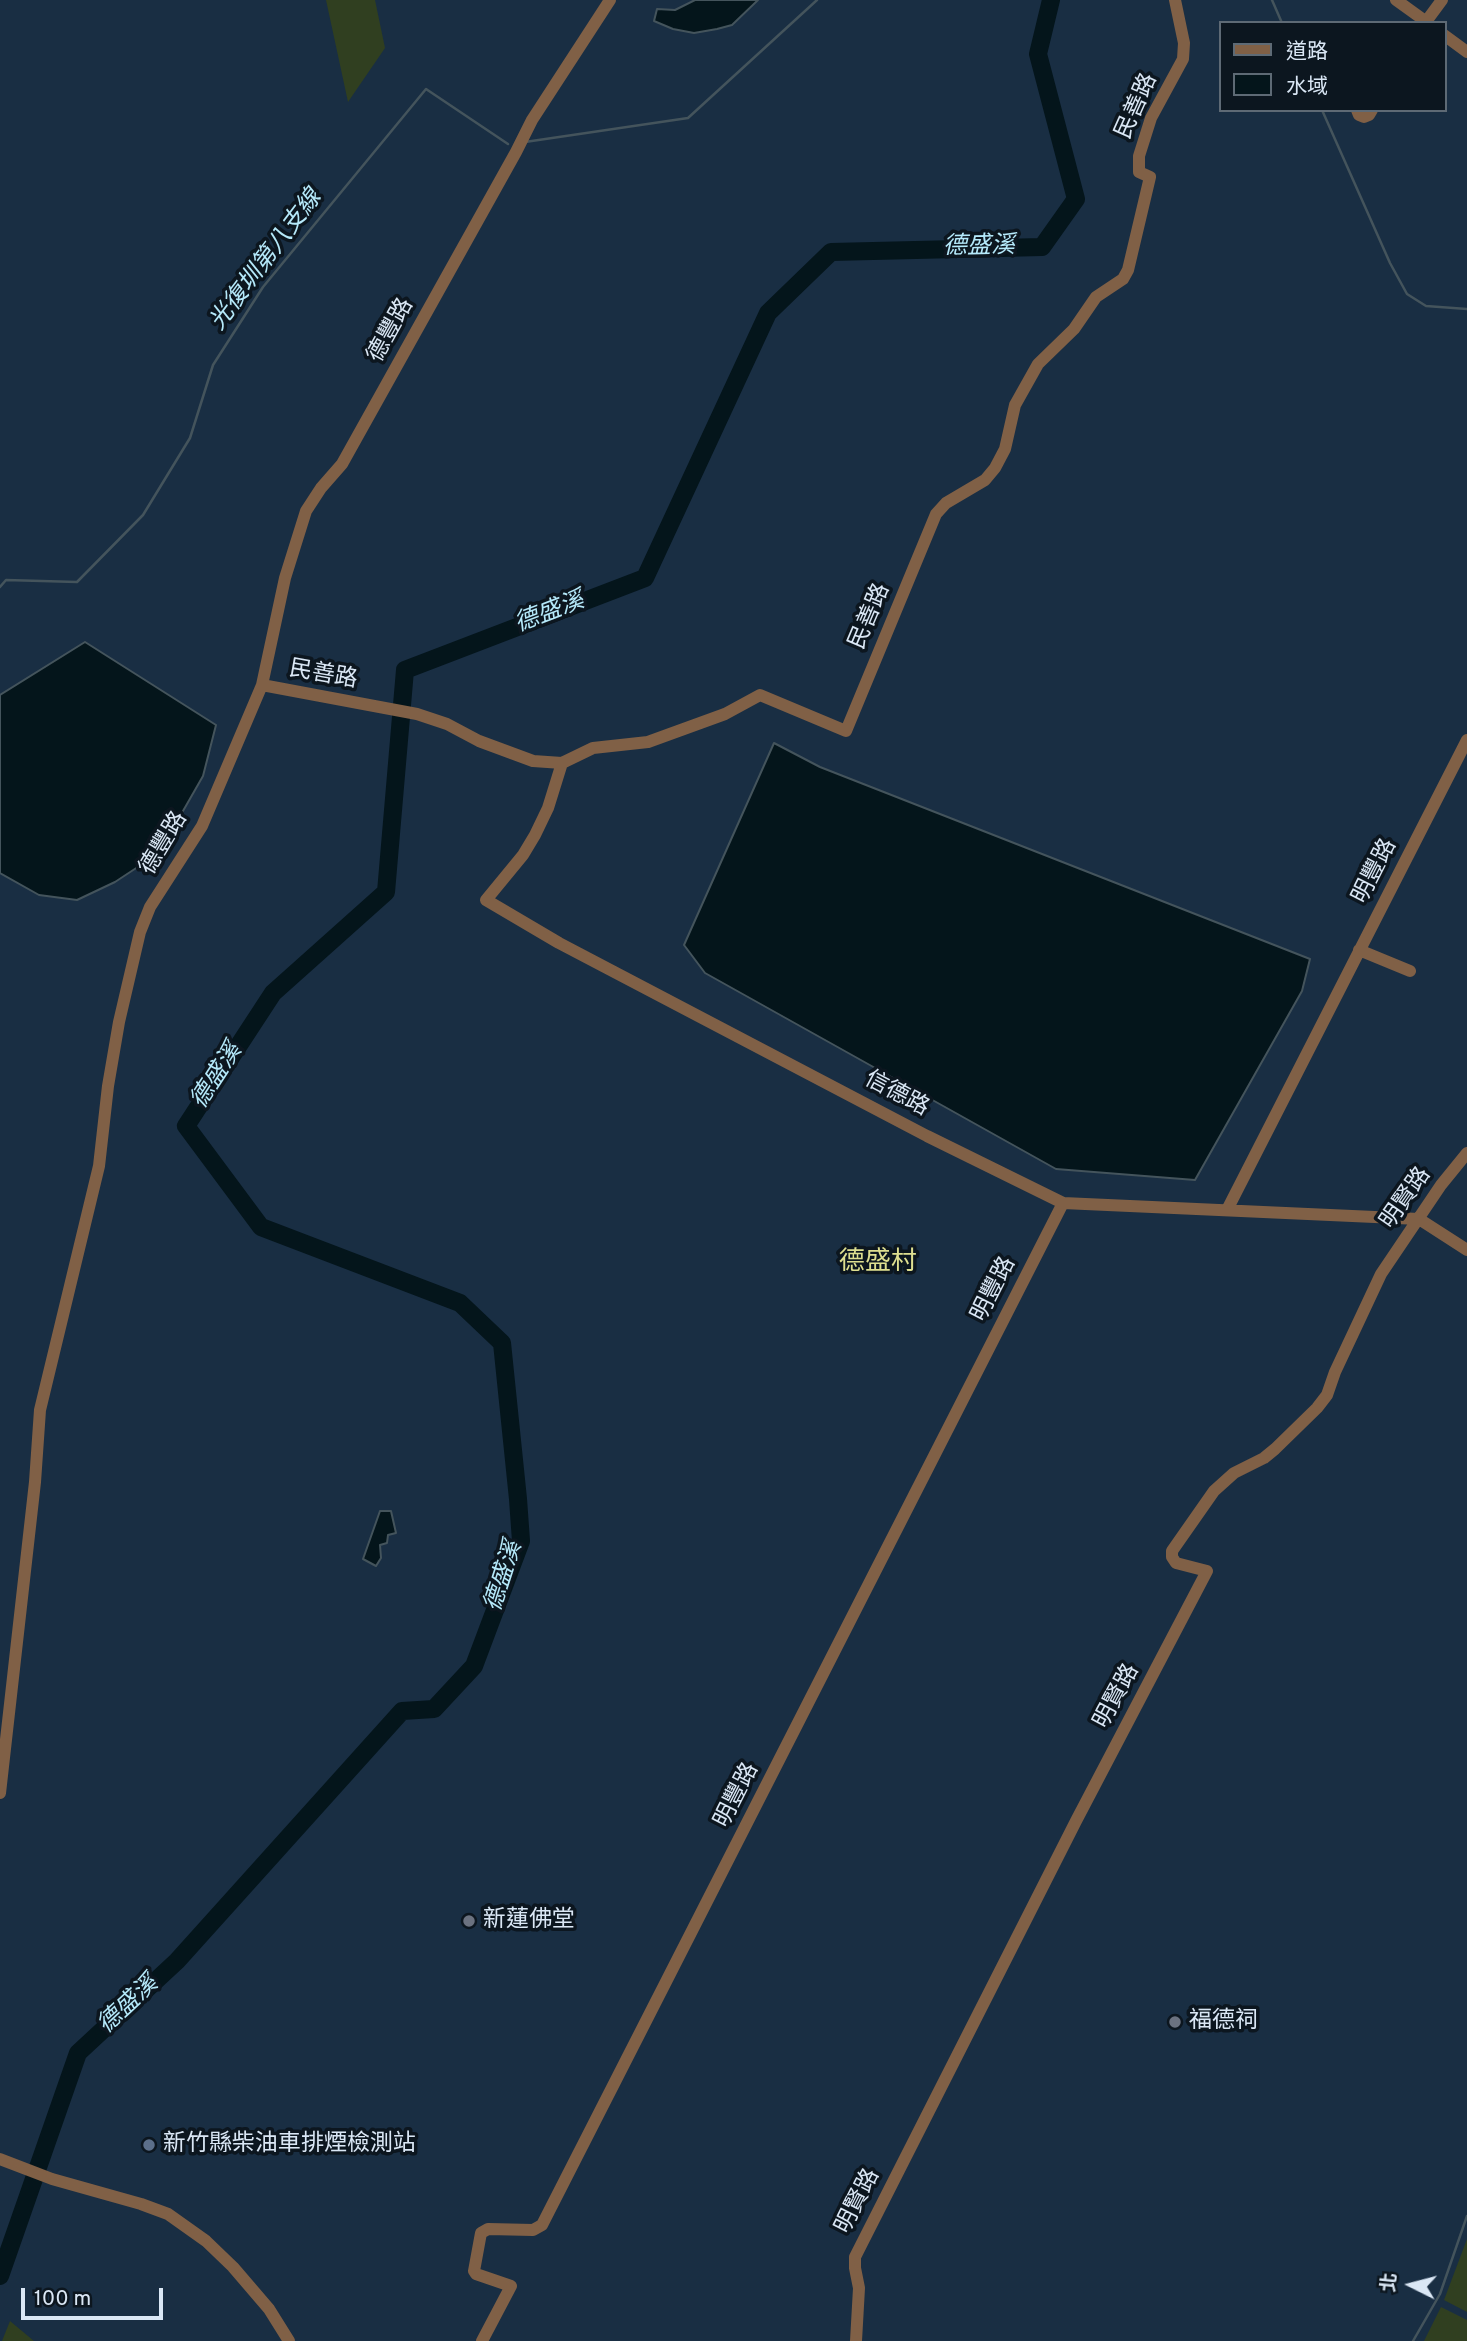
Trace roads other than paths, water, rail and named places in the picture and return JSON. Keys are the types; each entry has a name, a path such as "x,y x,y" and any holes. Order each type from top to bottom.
{"street":[{"name":"德豐路","path":"0,1793 35,1482 40,1409 99,1166 108,1086 140,932 150,907 202,826 262,685 285,578 306,511 342,464 532,120 610,0"},
{"name":"民善路","path":"262,685 411,712 447,724 479,741 533,761 562,763 593,748 649,742 671,736 725,714 761,695 846,731 936,514 946,503 985,480 995,468 1005,449 1015,405 1038,364 1074,329 1096,297 1123,279 1128,270 1150,177 1139,172 1139,156 1151,118 1183,59 1184,43 1175,0"},
{"path":"1396,0 1425,21"},
{"path":"1427,21 1442,0"},
{"path":"1446,36 1467,52"},
{"name":"明豐路","path":"1227,1210 1467,740"},
{"name":"信德路","path":"562,763 548,808 535,835 523,855 486,900 559,943 916,1130 1063,1203 1419,1219"},
{"path":"1359,950 1410,971"},
{"name":"明賢路","path":"856,2341 859,2288 855,2257 1076,1821 1207,1571 1176,1563 1172,1552 1214,1491 1234,1473 1264,1458 1275,1449 1327,1395 1381,1273 1441,1185 1467,1153"},
{"name":"明豐路","path":"482,2341 510,2286 474,2271 481,2233 488,2230 533,2231 542,2225 1063,1203"},
{"path":"1419,1219 1467,1250"},
{"path":"0,2159 52,2179 168,2214 197,2234 233,2267 269,2309 289,2341"}],"water":[{"path":"695,0 758,0 732,25 717,29 694,33 673,29 654,21 657,9 675,10"},
{"path":"85,642 216,725 203,776 159,853 115,882 77,900 39,895 0,873 0,695"},
{"path":"774,743 820,767 1310,959 1302,991 1195,1180 1056,1169 705,973 684,945"},
{"path":"380,1511 391,1511 396,1533 388,1535 387,1543 380,1545 381,1558 376,1566 363,1559"}],"waterway":[{"name":"光復圳第八支線","path":"525,142 688,118 817,0"},
{"name":"德盛溪","path":"0,2276 78,2053 177,1961 402,1711 434,1709 474,1666 521,1541 502,1343 460,1303 261,1227 186,1126 273,993 386,892 405,670 645,578 768,313 831,252 1042,247 1076,199 1038,54 1051,0"},
{"path":"1272,0 1281,21"},
{"name":"光復圳第八支線","path":"0,587 6,580 77,582 143,515 190,438 213,365 263,287 426,89 508,144"},
{"path":"1323,112 1390,263 1407,294 1426,306 1467,309"},
{"path":"1413,2341 1440,2294 1467,2216"}],"place":[{"name":"新蓮佛堂","path":"469,1921"},
{"name":"福德祠","path":"1175,2022"},
{"name":"新竹縣柴油車排煙檢測站","path":"149,2145"}],"district":[{"name":"德盛村","path":"878,1264"}]}
